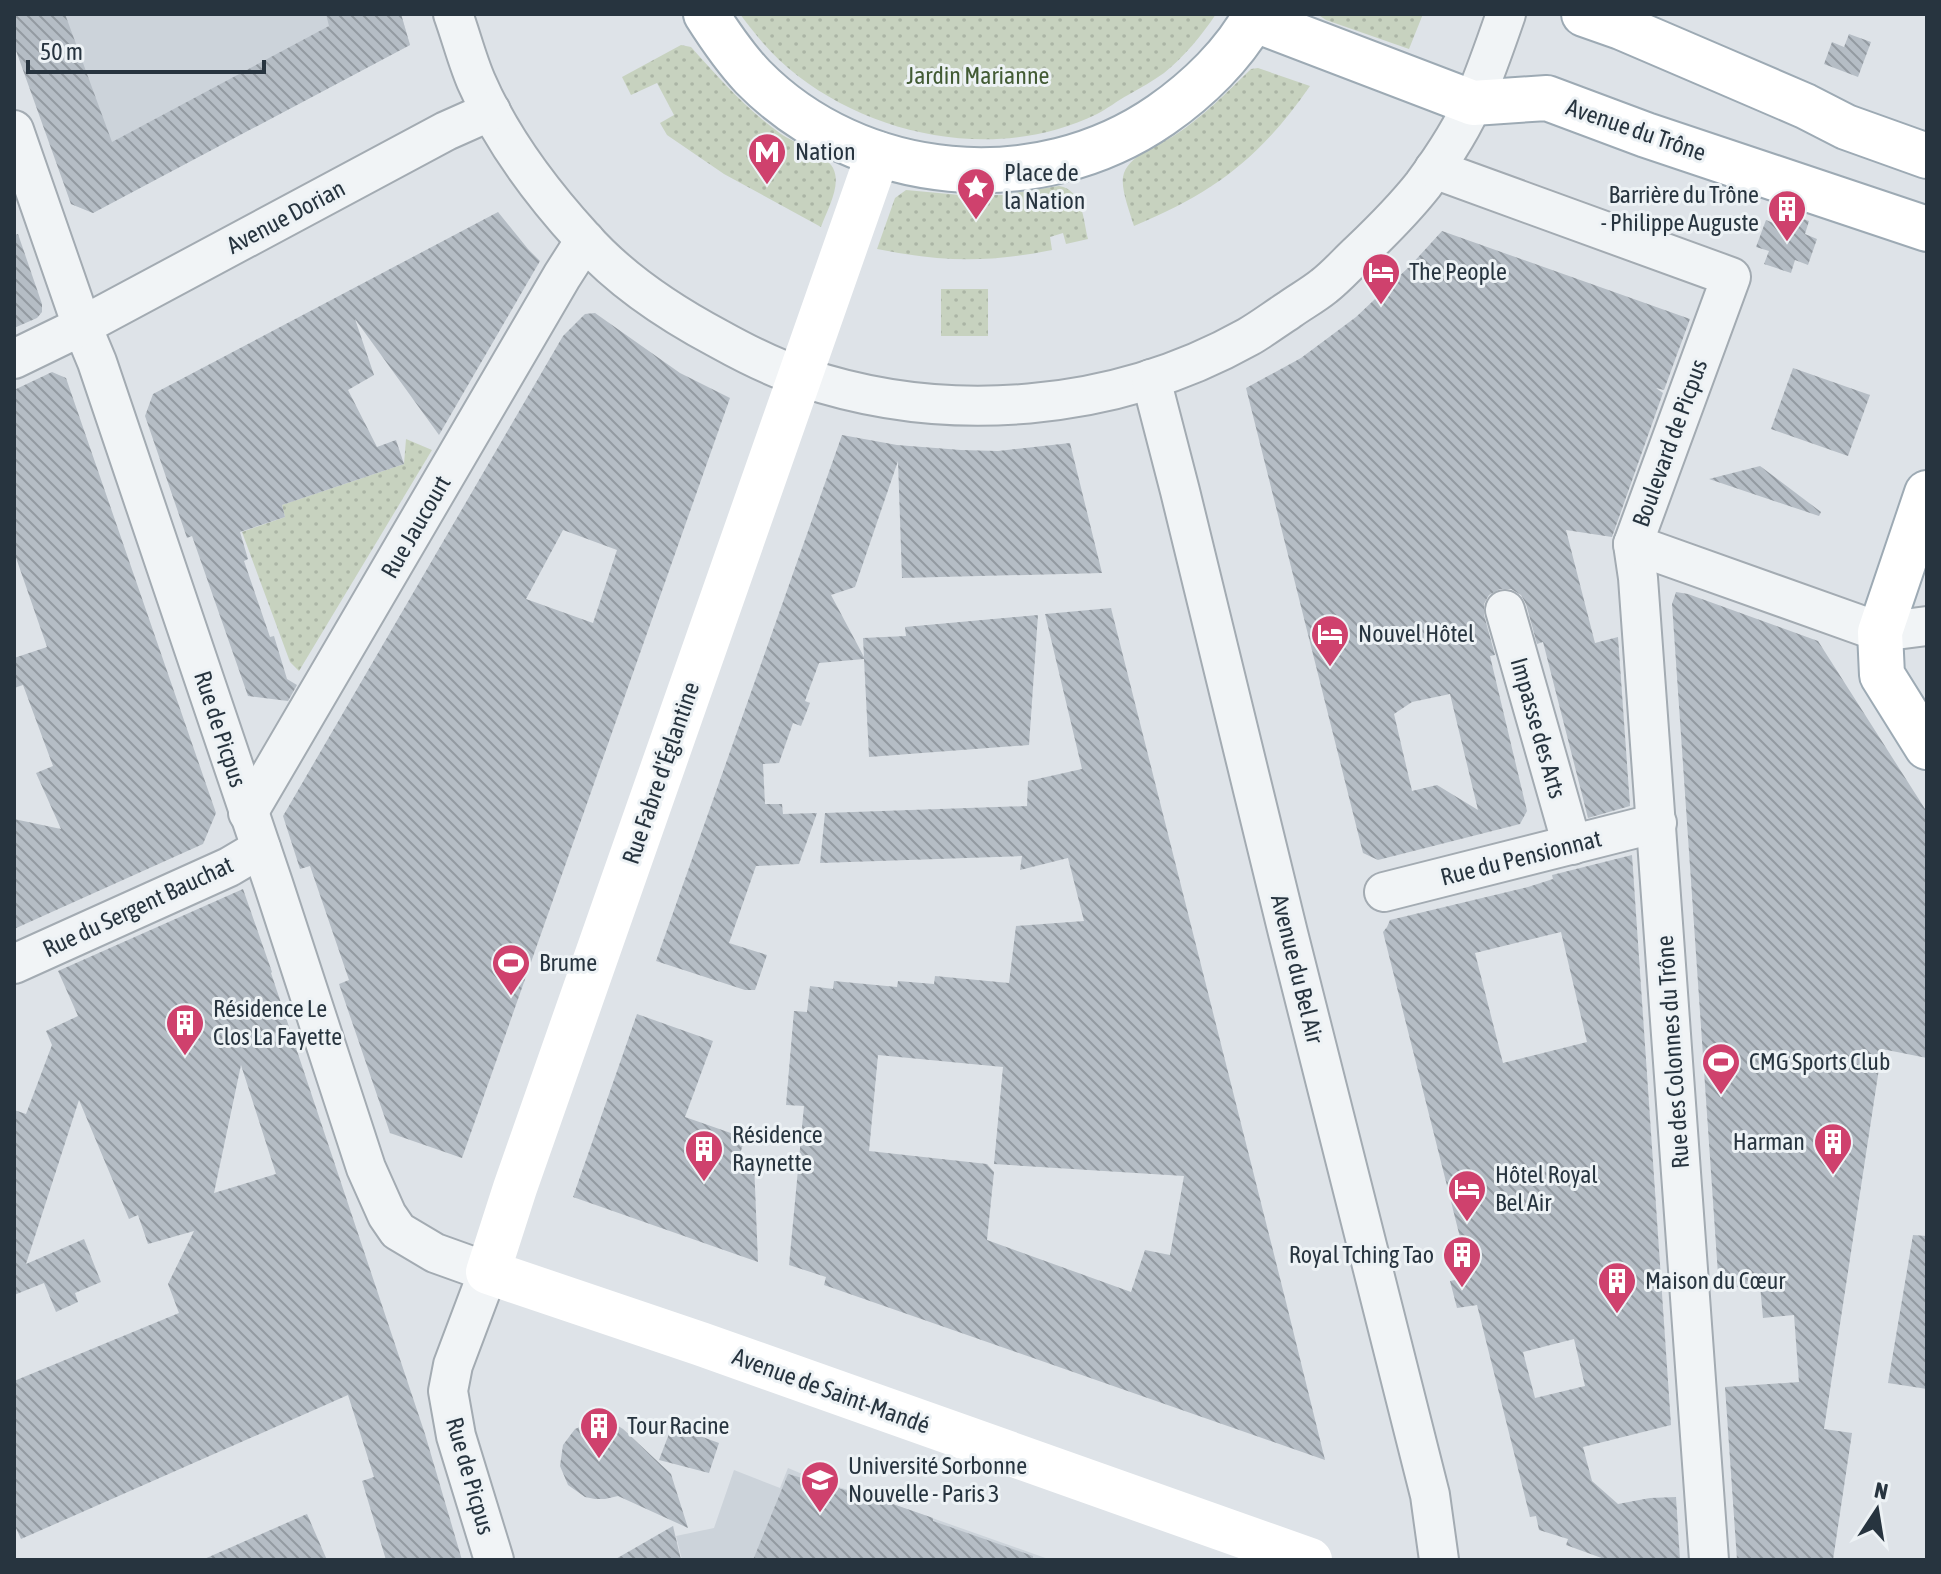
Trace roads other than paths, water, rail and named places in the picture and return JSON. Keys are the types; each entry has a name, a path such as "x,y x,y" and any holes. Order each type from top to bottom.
{"street":[{"path":"453,14 475,79 526,168 585,240 633,284 687,322 754,359 801,377 850,391 921,403 985,407 1102,393 1193,364 1248,337 1325,285 1386,227 1434,169 1473,103 1506,14"},
{"path":"706,14 722,40 754,77 791,110 833,135 878,154 931,168 986,171 1040,166 1084,154 1141,129 1184,99 1222,62 1254,17"},
{"path":"1584,14 1805,106 1846,127 1927,156"},
{"name":"Avenue du Trône","path":"1254,17 1473,103 1547,98 1646,135 1927,229"},
{"name":"Avenue Dorian","path":"14,359 82,326 446,131 491,111"},
{"name":"Rue de Picpus","path":"14,130 97,362 366,1168 387,1215 398,1231 435,1253 488,1272"},
{"name":"Rue Fabre d'Églantine","path":"448,1391 453,1365 878,154"},
{"name":"Boulevard de Picpus","path":"1434,169 1731,277 1633,544 1880,632 1927,626"},
{"name":"Rue Jaucourt","path":"255,831 554,290 585,240"},
{"name":"Avenue du Bel Air","path":"1151,379 1430,1495 1439,1560"},
{"path":"1927,493 1880,632 1882,675 1927,747"},
{"name":"Rue des Colonnes du Trône","path":"1633,544 1657,823 1709,1560"},
{"name":"Impasse des Arts","path":"1505,610 1572,845"},
{"name":"Rue du Pensionnat","path":"1384,892 1657,823"},
{"name":"Rue du Sergent Bauchat","path":"14,964 229,867 255,831"},
{"name":"Avenue de Saint-Mandé","path":"488,1272 701,1344 1310,1560"},
{"name":"Rue de Picpus","path":"448,1391 456,1436 494,1560"}],"place":[{"name":"Nation","path":"767,186"},
{"name":"Place de la Nation","path":"976,221"},
{"name":"Barrière du Trône - Philippe Auguste","path":"1787,243"},
{"name":"The People","path":"1381,306"},
{"name":"Nouvel Hôtel","path":"1330,668"},
{"name":"Brume","path":"511,997"},
{"name":"Résidence Le Clos La Fayette","path":"185,1057"},
{"name":"CMG Sports Club","path":"1721,1096"},
{"name":"Harman","path":"1833,1176"},
{"name":"Résidence Raynette","path":"704,1183"},
{"name":"Hôtel Royal Bel Air","path":"1467,1223"},
{"name":"Royal Tching Tao","path":"1462,1289"},
{"name":"Maison du Cœur","path":"1617,1315"},
{"name":"Tour Racine","path":"599,1460"},
{"name":"Université Sorbonne Nouvelle - Paris 3","path":"820,1514"}],"park label":[{"name":"Jardin Marianne","path":"978,76"}]}
